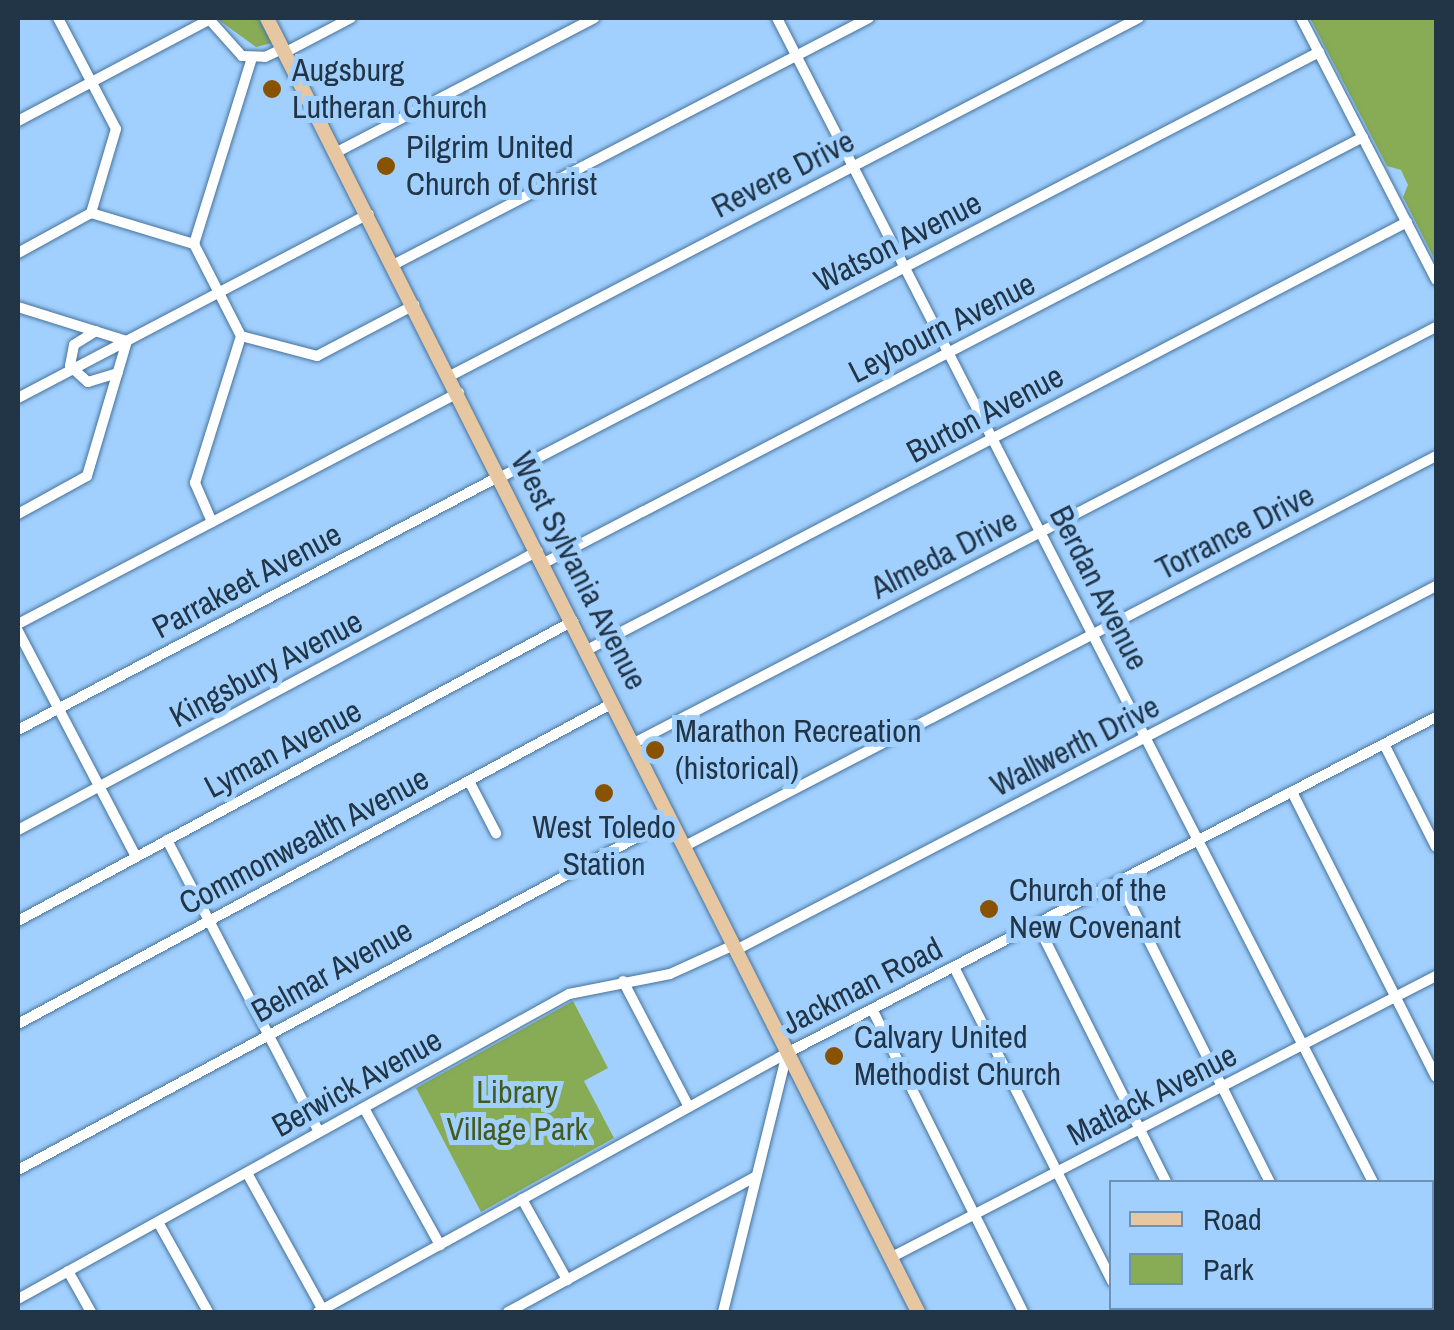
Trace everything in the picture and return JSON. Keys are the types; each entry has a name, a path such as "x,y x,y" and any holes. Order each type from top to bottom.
{"main road":[{"name":"West Sylvania Avenue","path":"268,18 339,151 918,1312"}],"street":[{"path":"18,253 91,213 116,132 58,18"},
{"path":"18,121 208,19 232,50 252,58 285,50 351,18"},
{"path":"339,151 595,18"},
{"name":"Berdan Avenue","path":"777,18 1372,1180"},
{"path":"395,264 869,18"},
{"name":"Revere Drive","path":"450,376 1139,18"},
{"path":"1302,18 1436,280"},
{"name":"Watson Avenue","path":"500,477 1319,52"},
{"path":"212,522 195,483 242,336 194,244 252,58"},
{"name":"Leybourn Avenue","path":"541,557 949,352 1363,137"},
{"path":"91,213 194,244"},
{"path":"18,398 370,213"},
{"name":"Burton Avenue","path":"587,650 1407,222"},
{"path":"242,336 317,356 415,304"},
{"path":"18,306 127,342"},
{"name":"Almeda Drive","path":"634,744 1436,327"},
{"path":"72,370 74,345 96,331"},
{"path":"18,514 87,476 127,342"},
{"path":"72,370 96,383 119,372"},
{"path":"136,857 18,628 458,392"},
{"name":"Torrance Drive","path":"685,846 1436,456"},
{"name":"Parrakeet Avenue","path":"18,730 500,477"},
{"name":"Kingsbury Avenue","path":"18,830 541,557"},
{"name":"Wallwerth Drive","path":"735,947 1436,586"},
{"name":"Lyman Avenue","path":"18,921 573,621"},
{"name":"Commonwealth Avenue","path":"18,1024 613,703"},
{"name":"Jackman Road","path":"322,1312 788,1053 1436,717"},
{"path":"1384,744 1436,847"},
{"path":"468,781 496,833"},
{"path":"1292,792 1436,1077"},
{"name":"Belmar Avenue","path":"18,1170 671,819"},
{"path":"167,840 319,1132"},
{"path":"1119,881 1269,1180"},
{"path":"1037,924 1165,1180"},
{"name":"Berwick Avenue","path":"18,1299 569,994 679,972 735,947"},
{"path":"954,967 1109,1275"},
{"name":"Matlack Avenue","path":"890,1258 1436,976"},
{"path":"623,981 689,1107"},
{"path":"872,1009 1023,1312"},
{"path":"723,1312 788,1053"},
{"path":"364,1108 440,1245"},
{"path":"247,1172 322,1312"},
{"path":"508,1312 755,1177"},
{"path":"522,1200 566,1280"},
{"path":"158,1222 208,1312"},
{"path":"68,1271 91,1312"}],"green space":[{"path":"216,18 258,18 272,43 256,47"},
{"path":"1310,18 1436,18 1436,262 1403,197 1408,185 1401,170 1387,166"},
{"name":"Library Village Park","path":"573,1001 608,1068 584,1081 614,1138 481,1212 416,1088"}],"place":[{"name":"Augsburg Lutheran Church","path":"272,89"},
{"name":"Pilgrim United Church of Christ","path":"386,166"},
{"name":"Marathon Recreation (historical)","path":"655,750"},
{"name":"West Toledo Station","path":"604,793"},
{"name":"Church of the New Covenant","path":"989,909"},
{"name":"Calvary United Methodist Church","path":"834,1056"}]}
